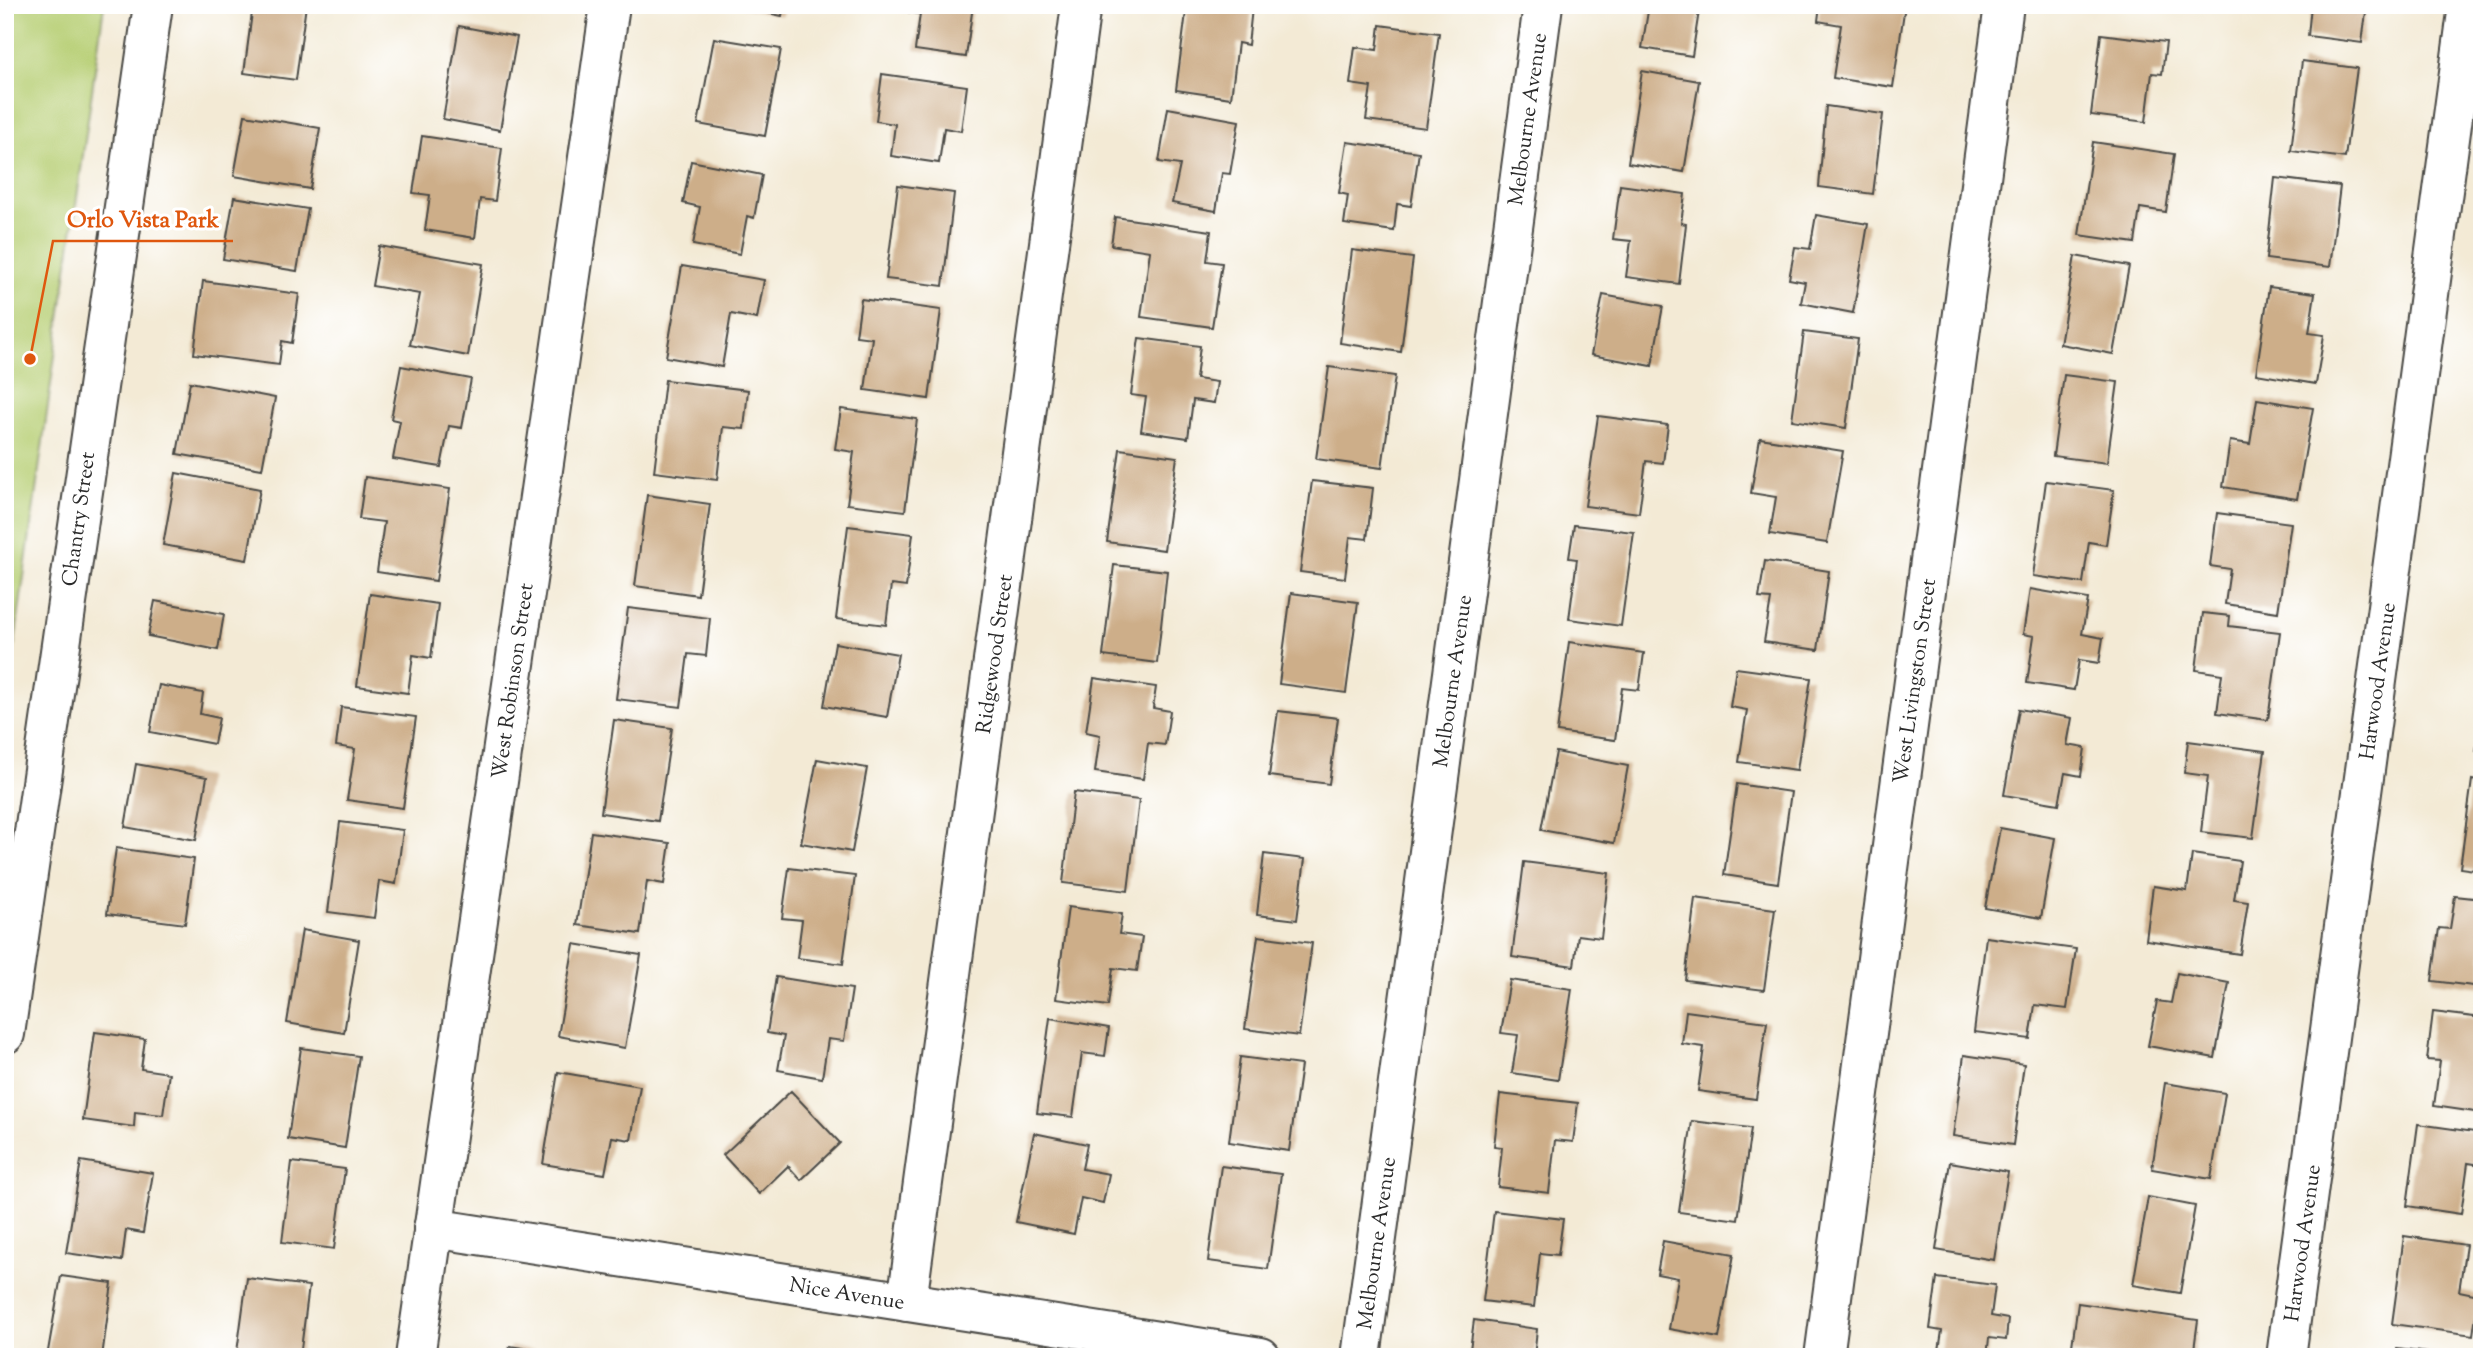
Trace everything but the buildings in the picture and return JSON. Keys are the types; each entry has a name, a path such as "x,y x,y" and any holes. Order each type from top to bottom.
{"street":[{"name":"Chantry Street","path":"5,1034 153,5"},
{"name":"West Robinson Street","path":"415,1357 610,5"},
{"name":"Ridgewood Street","path":"907,1302 1080,5"},
{"name":"Melbourne Avenue","path":"1361,1357 1543,5"},
{"name":"West Livingston Street","path":"1824,1357 2004,5"},
{"name":"Harwood Avenue","path":"2286,1357 2468,5"},
{"name":"Nice Avenue","path":"433,1227 1261,1357"}],"green space":[{"path":"5,5 104,5 5,712"}],"place":[{"name":"Orlo Vista Park","path":"30,359"}]}
